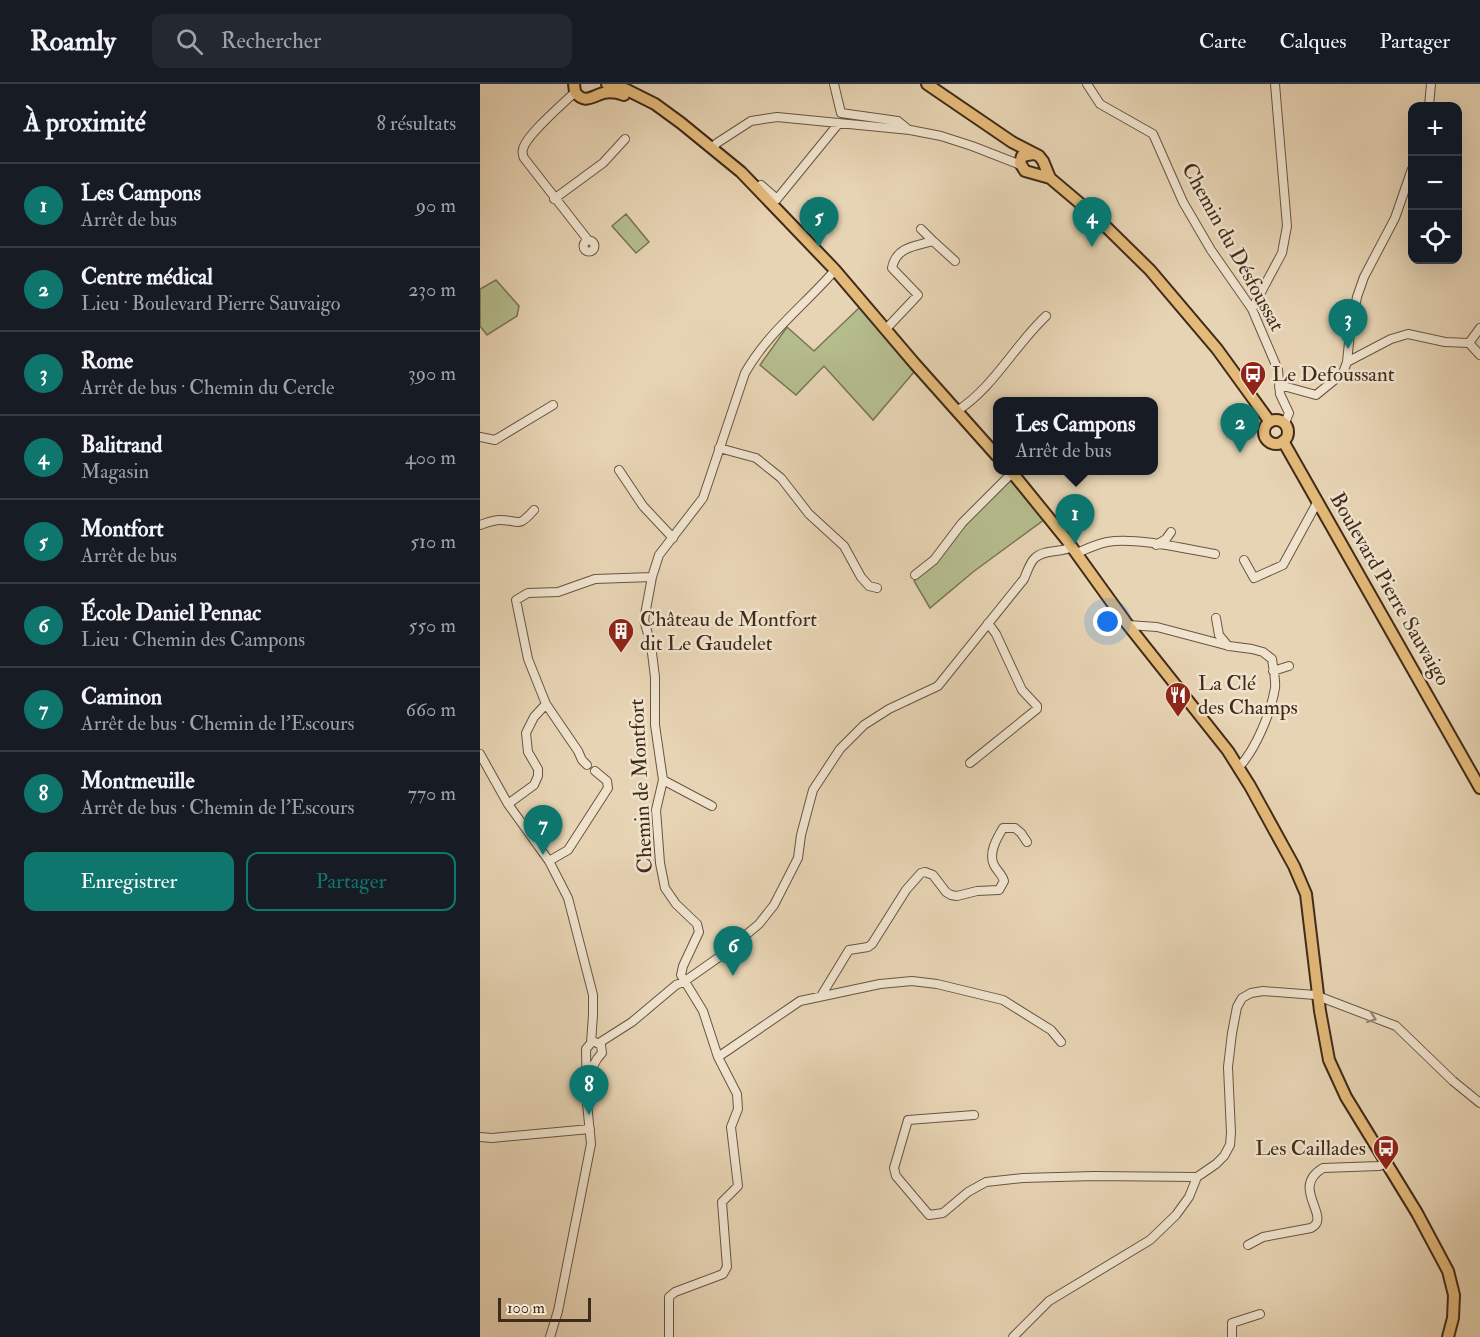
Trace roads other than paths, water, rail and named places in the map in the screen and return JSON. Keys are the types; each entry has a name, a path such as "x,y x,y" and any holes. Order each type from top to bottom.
{"main road":[{"path":"607,84 626,87 655,104 715,151 836,270 885,330 993,452"},
{"path":"927,84 1012,142 1031,174 1044,173 1100,221 1173,296 1236,374 1270,422"},
{"path":"574,88 583,99 593,98 599,90 618,93 651,108 738,179 755,190"},
{"path":"715,151 735,172 738,179"},
{"path":"1022,159 1044,161 1044,173"},
{"path":"1278,420 1285,423 1288,435 1283,441 1276,444 1267,438 1265,431 1270,422 1278,420"},
{"name":"Boulevard Pierre Sauvaigo","path":"1283,441 1480,788"},
{"path":"1013,475 1074,550 1128,625 1239,767 1294,866 1308,906 1325,1041 1336,1078 1430,1235 1448,1271 1454,1294 1453,1318 1448,1337"}],"street":[{"path":"834,84 841,113 898,121 910,130"},
{"name":"Chemin du Désfoussat","path":"1087,84 1100,104 1153,134 1183,202 1211,250 1252,309 1278,370 1280,394 1289,413 1285,423"},
{"path":"1252,309 1282,253 1287,226 1275,84"},
{"path":"1429,102 1431,84"},
{"path":"574,88 526,141 522,150 524,158 554,199 588,240"},
{"path":"651,108 715,151 730,135 751,121 777,117 910,130 1022,159"},
{"path":"755,190 760,185 777,199 839,123"},
{"path":"554,199 603,163 625,139"},
{"path":"1279,387 1316,395 1343,373 1347,362 1357,297 1364,277 1395,218 1408,183"},
{"path":"921,229 954,261"},
{"path":"885,330 918,295 892,268 893,261 904,249 933,241"},
{"name":"Chemin de Montfort","path":"685,981 681,975 683,966 699,932 697,924 676,904 665,888 660,863 656,810 663,780 655,725 655,677 651,645 644,620 652,576 659,555 703,498 752,361 794,311 836,270"},
{"path":"957,411 970,402 1017,351 1028,333 1046,316"},
{"path":"1469,343 1480,328"},
{"path":"1347,362 1391,339 1408,334 1445,342 1469,343 1480,354"},
{"path":"480,436 495,440 553,405"},
{"path":"719,448 756,458 781,478 809,514 844,546 861,577 869,586 877,588"},
{"path":"620,471 643,506 673,538"},
{"path":"915,575 934,560 962,523 1008,475"},
{"path":"1244,560 1254,578 1283,565 1318,501"},
{"path":"480,525 500,520 519,523 534,510"},
{"path":"1156,545 1166,539 1171,532"},
{"path":"550,1337 558,1311 589,1161 591,1144 587,1103 586,1049 632,1022 676,986 722,955 759,924 774,905 798,858 801,835 813,790 840,749 864,725 889,709 938,686 1024,579 1034,559 1040,554 1074,550 1106,542 1134,541 1215,554"},
{"path":"588,765 582,760 546,704 528,659 516,600 528,593 558,592 595,579 652,576"},
{"path":"1216,618 1219,635 1229,646"},
{"path":"970,763 1037,706 1022,690 996,634 988,623"},
{"path":"1128,625 1157,627 1229,646 1263,652 1272,659 1275,687 1262,731 1248,757 1239,767"},
{"path":"1274,671 1290,666"},
{"path":"508,804 534,785 538,776 538,769 528,752 526,733 534,717 546,704"},
{"path":"480,754 508,804 549,861 568,898 593,995 595,1043 603,1050 588,1078"},
{"path":"549,861 568,850 608,788 608,781 595,771"},
{"path":"663,780 712,806"},
{"path":"821,996 849,950 868,947 872,944 906,890 921,873 933,875 951,895 999,890 1004,881 992,859 996,841 1003,828 1016,828 1027,842"},
{"path":"669,1337 669,1297 675,1292 723,1274 727,1267 722,1202 738,1186 731,1127 738,1109 737,1094 717,1057 704,1011 685,981"},
{"path":"717,1057 800,1001 880,984 912,981 937,984 1003,1000 1051,1030 1061,1042"},
{"path":"1013,1337 1050,1301 1150,1240 1176,1215 1189,1197 1197,1177 1224,1156 1230,1145 1228,1067 1237,1007 1242,998 1251,993 1291,992 1318,996 1396,1026 1453,1082 1480,1103"},
{"path":"587,1055 591,1059 597,1059"},
{"path":"974,1115 908,1120 894,1168 896,1176 929,1215 943,1213 968,1192 986,1182 1023,1178 1094,1176 1197,1177"},
{"path":"480,1137 492,1138 590,1129"},
{"path":"1248,1245 1263,1237 1311,1228 1316,1225 1317,1216 1309,1196 1312,1179 1316,1172 1323,1168 1379,1166 1387,1163"},
{"path":"1232,1337 1232,1323 1260,1314"}],"place":[{"name":"Montfort","path":"819,247"},
{"name":"Balitrand","path":"1092,247"},
{"name":"Rome","path":"1348,349"},
{"name":"Le Defoussant","path":"1253,397"},
{"name":"Centre médical","path":"1240,453"},
{"name":"Les Campons","path":"1075,544"},
{"name":"Château de Montfort dit Le Gaudelet","path":"621,654"},
{"name":"La Clé des Champs","path":"1178,718"},
{"name":"Caminon","path":"543,855"},
{"name":"École Daniel Pennac","path":"733,976"},
{"name":"Montmeuille","path":"589,1115"},
{"name":"Les Caillades","path":"1386,1171"}]}
